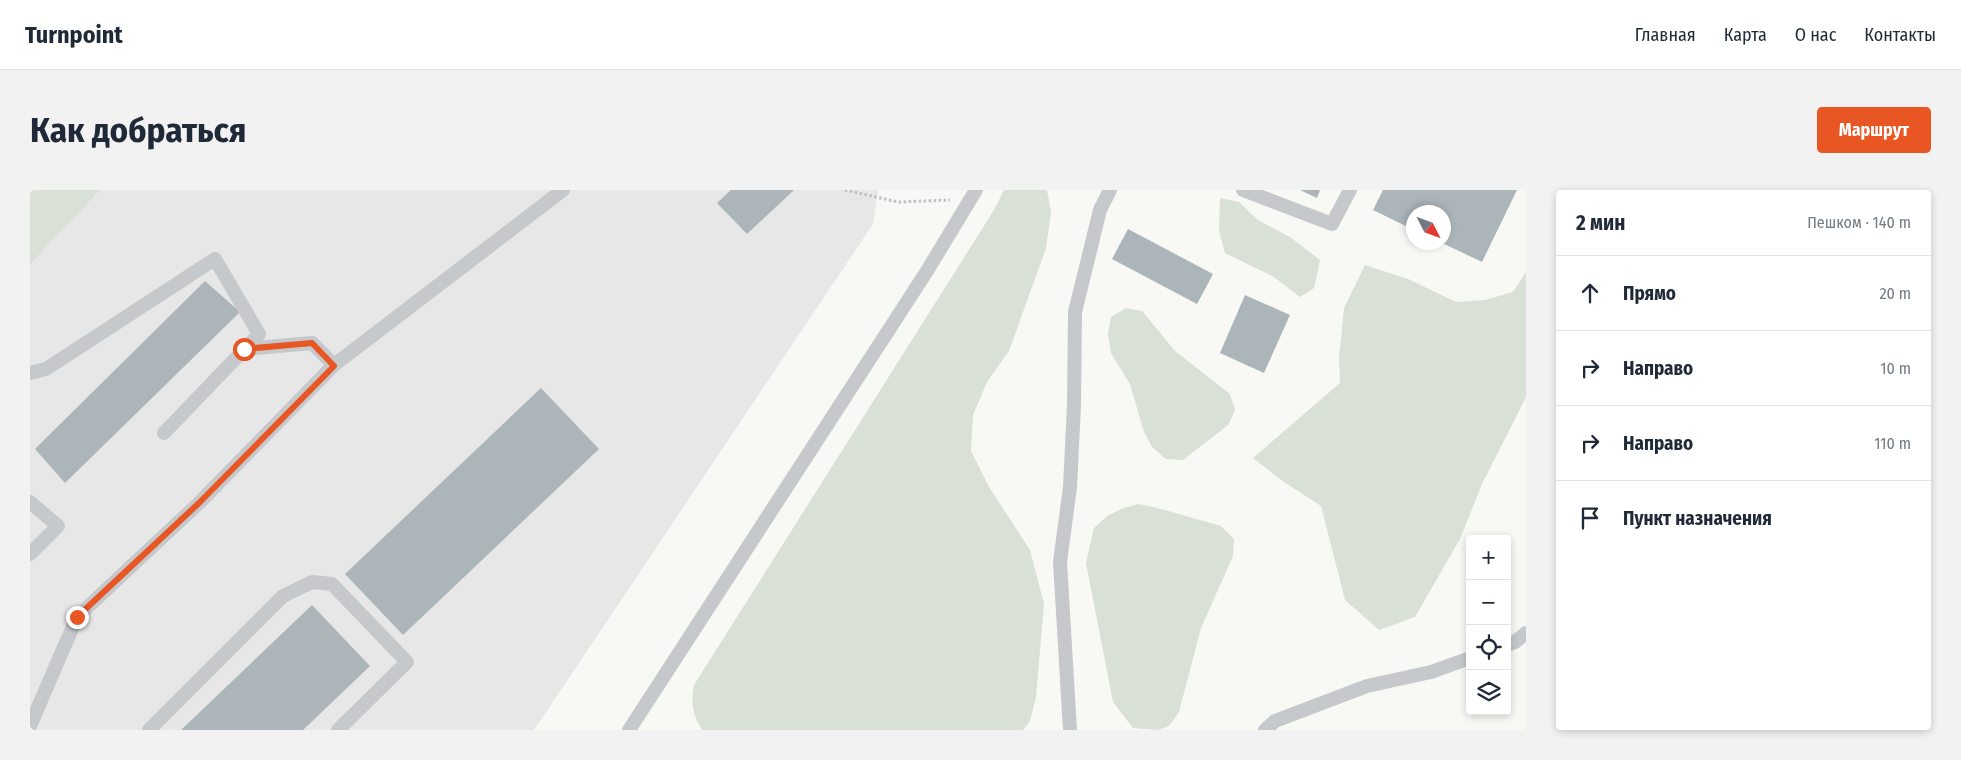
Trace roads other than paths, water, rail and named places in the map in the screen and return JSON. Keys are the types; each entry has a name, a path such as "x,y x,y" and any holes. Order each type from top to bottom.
{"lane":[{"path":"30,726 77,617 199,503 334,366 563,190"},
{"path":"1070,730 1060,562 1070,487 1074,405 1075,312 1100,210 1110,190"},
{"path":"1243,190 1332,224 1350,190"},
{"path":"629,730 922,279 973,194"},
{"path":"30,373 46,369 215,259 259,334 164,433"},
{"path":"244,349 312,343 334,366"},
{"path":"30,502 58,526 30,554"},
{"path":"149,730 283,596 312,582 332,584 407,662 338,730"},
{"path":"1511,644 1526,633"},
{"path":"1265,730 1275,721 1367,686 1431,672 1466,659"}]}
